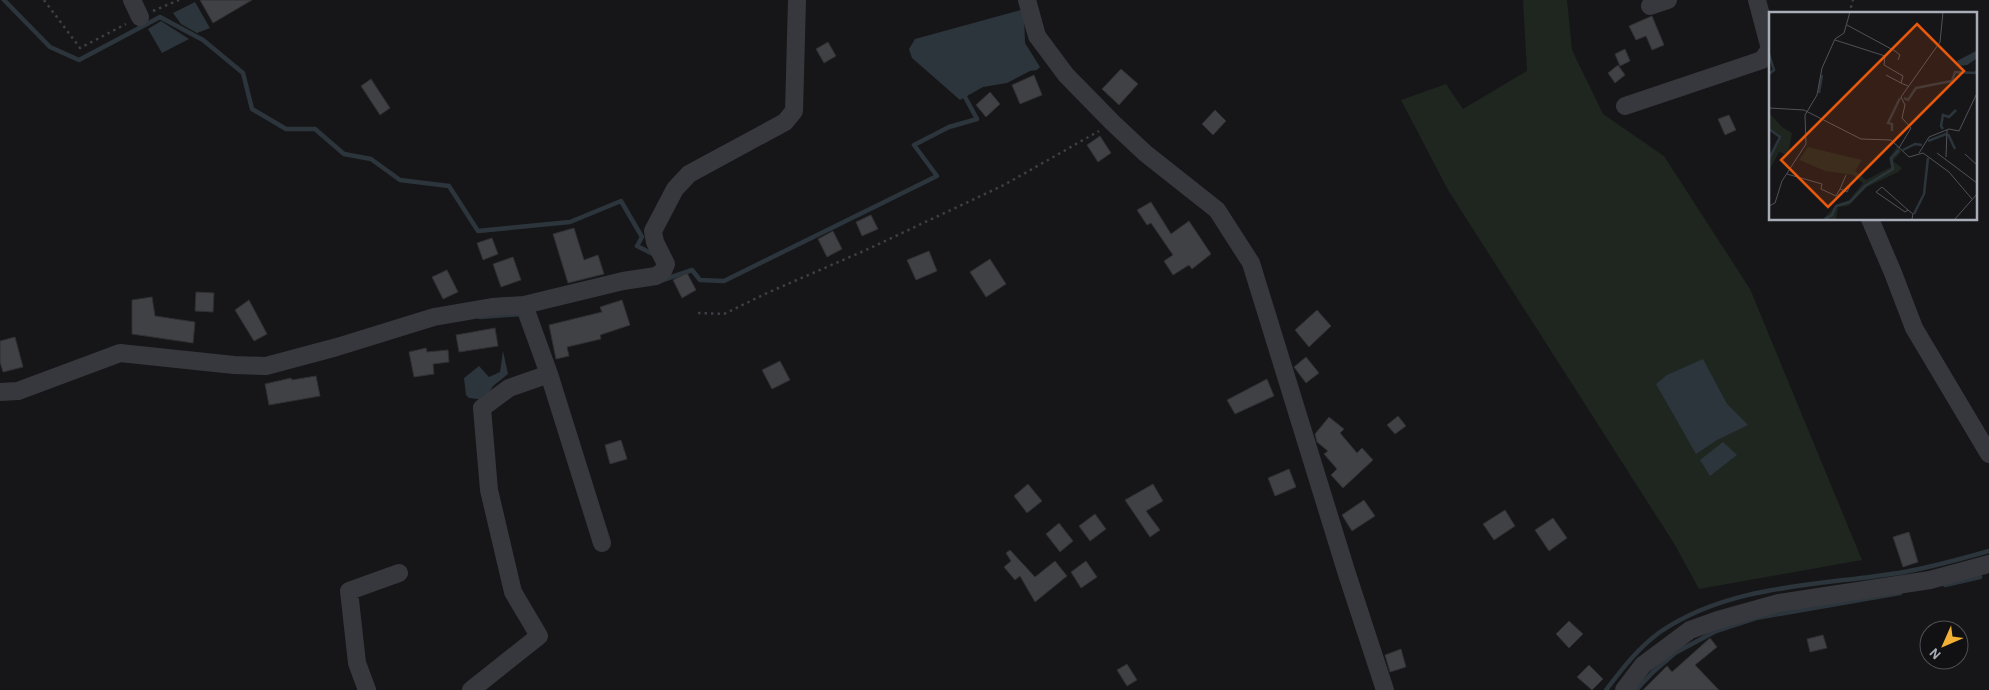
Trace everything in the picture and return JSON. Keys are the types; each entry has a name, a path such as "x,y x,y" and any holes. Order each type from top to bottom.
{"street":[{"path":"132,0 140,17"},
{"path":"0,392 18,391 120,353 234,366 266,366 337,347 434,316 492,307 524,305 623,281 656,276 663,271 666,264 656,242 654,231 675,189 689,174 786,122 794,111 797,0"},
{"path":"1027,0 1037,36 1066,75 1145,153 1217,210 1251,263 1347,574 1385,690"},
{"path":"1650,6 1668,0"},
{"path":"1757,0 1769,45"},
{"path":"1626,106 1762,60 1769,50"},
{"path":"1870,220 1914,328 1989,454"},
{"path":"524,305 549,374 602,543"},
{"path":"470,690 539,636 513,592 489,490 482,408 509,388 549,374"},
{"path":"1624,690 1643,665 1690,630 1718,620 1779,602 1930,580 1989,564"},
{"path":"367,690 358,663 349,591 399,573"}],"path":[{"path":"44,0 80,48"},
{"path":"698,313 724,314 891,238 1004,185 1113,123"}],"shaded area":[{"path":"1523,0 1567,0 1572,50 1603,114 1664,156 1750,289 1862,560 1699,589 1675,545 1448,190 1401,100 1446,84 1463,109 1527,71"},
{"path":"195,2 210,28 197,33 181,24 173,13"},
{"path":"1021,10 1024,13 1025,43 1040,67 1037,70 1030,71 1007,83 983,87 960,100 912,58 909,49 915,39"},
{"path":"161,21 189,39 162,53 148,29"},
{"path":"503,351 508,374 493,386 485,400 469,398 466,395 464,378 479,366 489,377 500,372"},
{"path":"1703,359 1727,404 1748,425 1717,440 1696,454 1656,384 1667,375"},
{"path":"1723,442 1737,455 1710,476 1700,460"}],"building":[{"path":"200,0 252,0 213,23"},
{"path":"1652,16 1664,45 1652,50 1646,36 1636,40 1629,26"},
{"path":"828,42 836,56 824,63 816,49"},
{"path":"1625,49 1630,61 1620,66 1615,54"},
{"path":"1618,65 1625,75 1615,83 1608,73"},
{"path":"1121,69 1138,84 1119,105 1102,89"},
{"path":"1034,75 1042,95 1020,104 1012,85"},
{"path":"371,79 390,108 380,115 361,86"},
{"path":"990,92 1000,104 986,117 976,105"},
{"path":"1215,110 1226,121 1213,135 1202,124"},
{"path":"1729,115 1736,130 1725,135 1718,119"},
{"path":"1100,136 1111,153 1098,162 1087,145"},
{"path":"1151,202 1171,234 1189,221 1211,254 1192,269 1189,265 1173,275 1164,261 1173,255 1151,223 1147,225 1137,210"},
{"path":"871,215 878,229 862,236 856,222"},
{"path":"574,228 584,260 598,255 604,274 568,283 553,234"},
{"path":"833,231 842,249 827,257 818,239"},
{"path":"492,238 498,254 483,260 477,243"},
{"path":"929,251 937,271 916,280 907,260"},
{"path":"513,257 521,280 501,287 493,264"},
{"path":"990,259 1006,284 986,297 970,272"},
{"path":"447,270 458,292 443,299 432,277"},
{"path":"687,273 696,290 682,298 673,280"},
{"path":"196,292 214,293 213,312 195,311"},
{"path":"152,297 155,316 195,322 193,343 132,334 132,300"},
{"path":"249,300 267,334 254,341 235,310"},
{"path":"622,300 630,325 600,335 601,339 567,347 569,356 556,359 549,325 602,312 600,307"},
{"path":"1317,310 1331,326 1309,347 1295,330"},
{"path":"495,328 498,346 459,352 456,335"},
{"path":"15,337 23,367 3,372 0,362 0,341"},
{"path":"426,348 427,352 448,350 449,362 433,364 434,374 414,377 409,352"},
{"path":"1306,357 1319,373 1306,383 1294,367"},
{"path":"780,361 790,380 772,389 762,370"},
{"path":"316,376 320,396 269,405 265,384 291,378 292,380"},
{"path":"1267,379 1274,396 1235,414 1227,400"},
{"path":"1398,416 1406,426 1395,434 1387,425"},
{"path":"1329,417 1344,429 1340,433 1357,453 1362,448 1373,460 1343,488 1331,475 1337,469 1324,454 1328,451 1317,442 1315,434"},
{"path":"621,440 627,459 610,464 605,445"},
{"path":"1289,469 1296,487 1275,496 1268,478"},
{"path":"1028,484 1042,501 1027,513 1014,496"},
{"path":"1153,484 1163,501 1146,511 1160,530 1150,537 1125,500"},
{"path":"1364,500 1375,516 1352,531 1342,515"},
{"path":"1505,510 1515,526 1494,540 1483,524"},
{"path":"1095,514 1106,529 1090,541 1079,526"},
{"path":"1553,518 1567,538 1549,551 1535,530"},
{"path":"1059,523 1073,541 1060,552 1046,534"},
{"path":"1909,532 1918,562 1903,567 1893,537"},
{"path":"1010,550 1035,577 1055,561 1067,576 1035,602 1020,576 1015,580 1004,567 1011,561 1006,553"},
{"path":"1086,561 1097,577 1081,588 1071,572"},
{"path":"1569,621 1583,634 1569,648 1556,634"},
{"path":"1823,635 1827,648 1810,652 1807,639"},
{"path":"1710,638 1717,647 1695,665 1719,690 1643,690 1667,666 1672,672"},
{"path":"1401,649 1406,667 1390,672 1385,655"},
{"path":"1127,664 1137,680 1127,686 1117,670"},
{"path":"1589,665 1603,679 1592,690 1577,677"}],"waterway":[{"path":"4,0 50,47 79,60 160,17 203,40 243,73 252,109 286,129 315,129 344,154 371,159 400,180 449,186 478,231 570,222 621,201 642,237 637,246 655,255"},
{"path":"660,281 692,270 700,280 724,281 937,176 914,145 949,127 977,119 965,97"},
{"path":"480,317 522,314"},
{"path":"1606,690 1637,652 1652,638 1688,616 1717,604 1747,595 1778,589 1915,570 1989,551"},
{"path":"1945,585 1980,577"},
{"path":"1636,690 1675,653 1716,631 1756,618 1900,593"}]}
